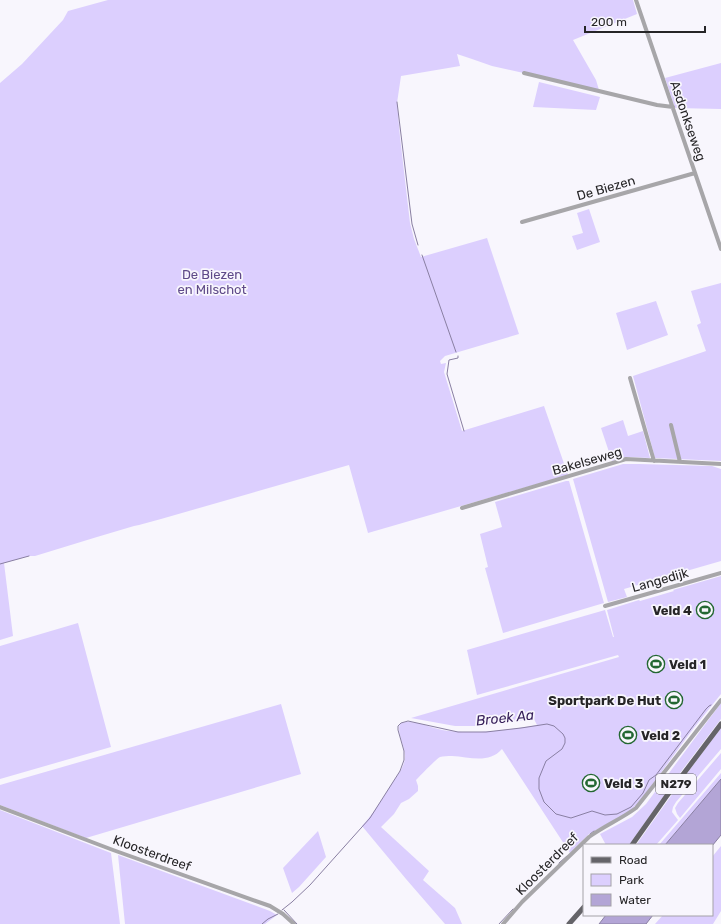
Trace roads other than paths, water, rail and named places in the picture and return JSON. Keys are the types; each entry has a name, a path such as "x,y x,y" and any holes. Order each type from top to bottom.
{"main road":[{"name":"N279","path":"633,844 721,724"},
{"path":"569,924 583,908"}],"street":[{"name":"Asdonkseweg","path":"636,0 721,249"},
{"path":"524,73 657,105 673,107"},
{"name":"De Biezen","path":"522,222 695,173"},
{"path":"630,378 654,460"},
{"path":"671,425 680,462"},
{"name":"Bakelseweg","path":"462,508 626,459 721,464"},
{"name":"Langedijk","path":"605,606 721,573"},
{"name":"Kloosterdreef","path":"503,924 522,902 597,830 626,816 642,803 721,700"},
{"name":"Kloosterdreef","path":"0,807 113,850 270,906 283,914 293,924"}],"water":[{"path":"721,779 721,835 713,845 666,844"},
{"path":"605,916 652,916 646,924 599,924"}],"waterway":[{"path":"397,102 412,224 418,245"},
{"path":"422,255 456,352"},
{"path":"458,356 458,358 449,360 447,374 464,431"},
{"path":"0,564 29,556"},
{"name":"Broek Aa","path":"282,910 310,885 370,818 400,771 404,760 404,751 398,730 398,726 401,723 408,721 458,732 486,732 547,724 554,726 563,734 565,743 562,749 546,761 539,778 539,789 544,802 556,814 571,818 592,811 605,815 617,814 631,807 643,793 649,780 656,775 706,709 711,705"},
{"path":"590,834 594,831"},
{"path":"559,863 567,856"},
{"path":"499,924 513,909"},
{"path":"284,910 297,924"},
{"name":"Broek Aa","path":"262,924 278,914"}],"place":[{"name":"Veld 4","path":"705,610"},
{"name":"Veld 1","path":"656,664"},
{"name":"Sportpark De Hut","path":"674,700"},
{"name":"Veld 2","path":"628,735"},
{"name":"Veld 3","path":"591,783"}],"park label":[{"name":"De Biezen en Milschot","path":"212,282"}]}
